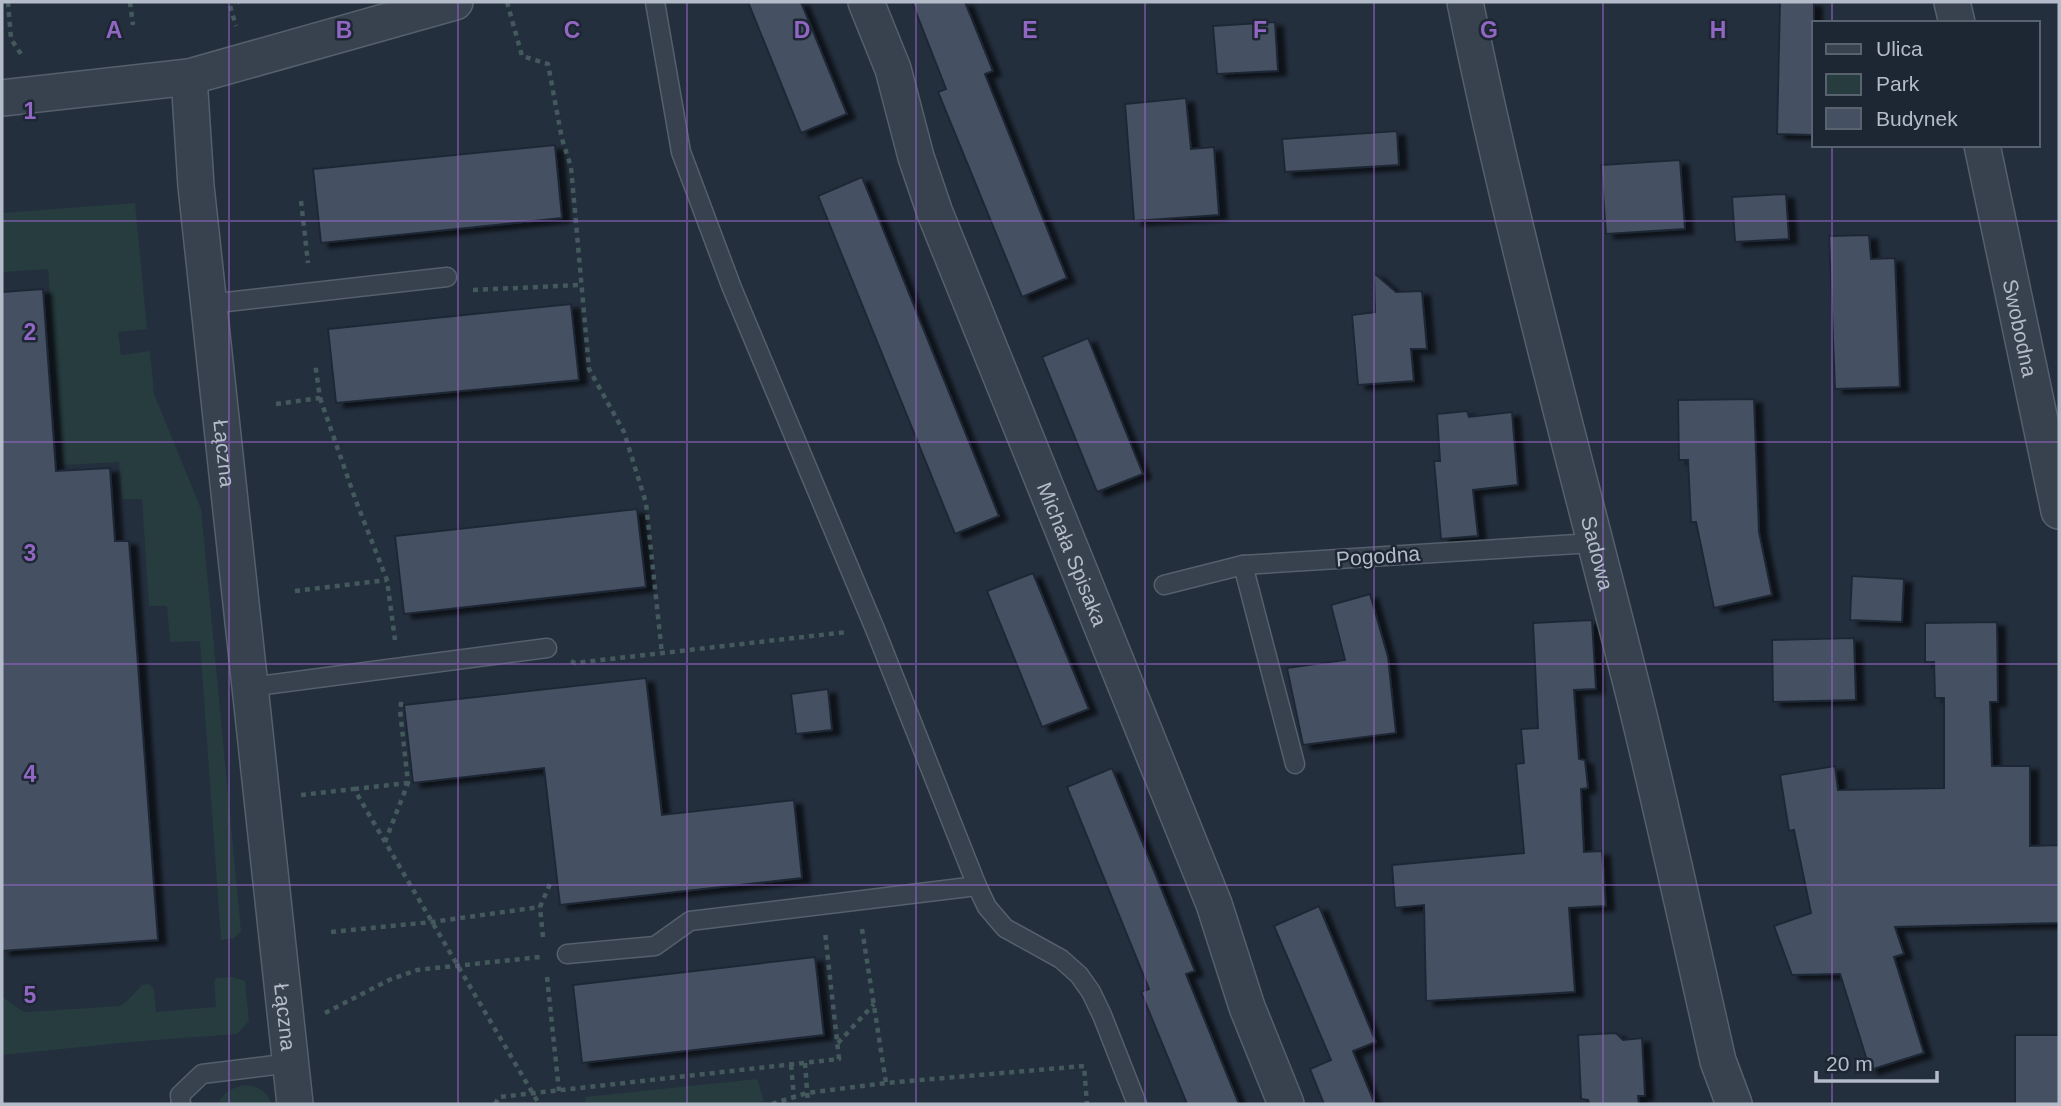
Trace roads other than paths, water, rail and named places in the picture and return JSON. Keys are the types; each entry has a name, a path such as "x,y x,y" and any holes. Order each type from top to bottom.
{"street":[{"path":"2,97 189,77 455,2"},
{"name":"Michała Spisaka","path":"866,2 892,69 935,214 1214,904 1247,1007 1286,1104"},
{"name":"Sadowa","path":"1465,2 1504,179 1637,706 1718,1061 1734,1104"},
{"path":"1952,2 1957,21"},
{"name":"Łączna","path":"189,77 196,186 295,1104"},
{"name":"Swobodna","path":"1982,147 2059,511"}],"lane":[{"path":"655,2 681,152 732,288 875,629 976,886 1004,928 1061,958 1079,975 1102,1015 1137,1104"},
{"path":"209,304 447,277"},
{"name":"Pogodna","path":"1164,585 1243,565 1577,544 1594,540"},
{"path":"1243,565 1295,764"},
{"path":"250,687 547,648"},
{"path":"567,954 655,946 690,922 976,886"},
{"path":"181,1104 180,1095 202,1074 291,1063"}]}
